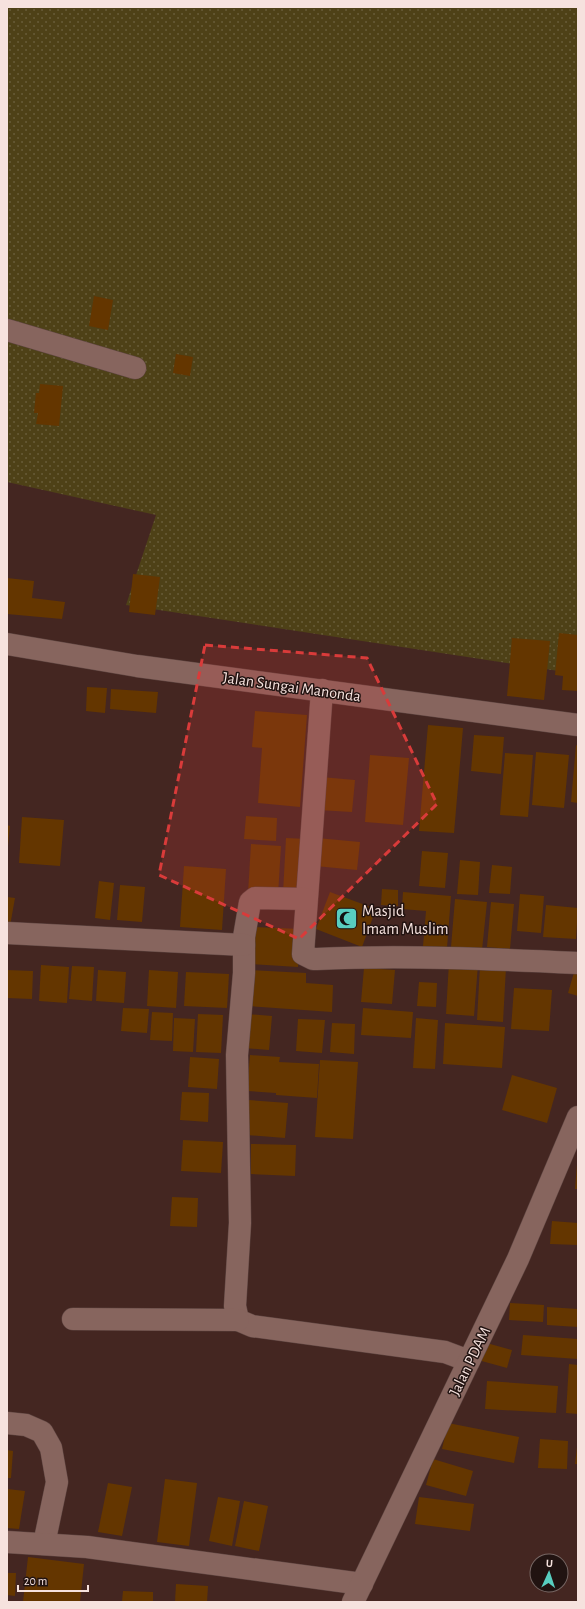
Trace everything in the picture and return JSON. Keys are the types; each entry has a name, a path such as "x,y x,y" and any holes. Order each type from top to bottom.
{"street":[{"path":"7,330 135,368"},
{"name":"Jalan Sungai Manonda","path":"7,644 137,666 578,725"},
{"path":"322,690 303,954 313,959 457,958 578,962"},
{"path":"238,1320 235,1306 240,1223 237,1055 244,973 244,945 250,902 251,899 255,898 306,899"},
{"path":"7,933 244,945"},
{"name":"Jalan PDAM","path":"358,1593 518,1259 576,1128"},
{"path":"72,1319 238,1320 252,1326 445,1352 469,1361"},
{"path":"7,1423 26,1425 42,1432 50,1448 57,1482 44,1544"},
{"path":"7,1542 87,1547 358,1593"}],"highlighted area":[{"path":"205,645 367,658 437,804 299,939 159,875"}],"shaded area":[{"path":"7,7 578,7 578,674 126,605 156,515 7,482"}],"building":[{"path":"94,296 113,300 108,330 89,326"},
{"path":"176,354 193,357 190,376 173,373"},
{"path":"40,384 63,386 59,426 36,424 38,413 34,413 36,393 39,393"},
{"path":"133,574 160,577 155,615 129,612"},
{"path":"7,578 34,581 32,598 65,602 62,619 7,614"},
{"path":"559,633 578,635 578,691 562,690 563,676 555,675"},
{"path":"512,638 550,641 544,700 507,696"},
{"path":"87,687 107,688 105,713 86,711"},
{"path":"111,689 158,692 156,713 110,709"},
{"path":"255,711 307,715 300,807 258,803 262,748 252,747"},
{"path":"428,725 463,728 454,833 419,831"},
{"path":"474,735 504,737 501,774 471,771"},
{"path":"576,745 578,746 578,803 571,802"},
{"path":"536,752 569,755 564,808 532,805"},
{"path":"505,753 533,755 528,817 500,815"},
{"path":"370,755 409,758 403,825 365,822"},
{"path":"321,777 355,780 352,812 318,810"},
{"path":"246,816 277,818 276,841 244,839"},
{"path":"22,817 64,820 60,866 19,863"},
{"path":"7,825 10,826 8,846 7,846"},
{"path":"286,838 307,839 304,894 283,893"},
{"path":"317,838 360,842 357,870 315,866"},
{"path":"251,844 281,846 278,895 248,893"},
{"path":"422,851 448,853 445,888 419,886"},
{"path":"460,860 480,862 478,895 457,894"},
{"path":"492,865 512,867 510,894 489,893"},
{"path":"184,866 226,869 222,930 180,927"},
{"path":"99,881 114,883 110,920 95,918"},
{"path":"120,885 145,887 142,922 117,920"},
{"path":"382,889 398,890 398,906 381,905"},
{"name":"Masjid Imam Muslim","path":"330,892 376,909 362,947 316,929"},
{"path":"403,892 451,896 447,948 423,946 426,911 402,909"},
{"path":"520,894 544,896 541,933 517,931"},
{"path":"7,897 15,898 10,926 7,925"},
{"path":"455,899 487,902 482,950 451,947"},
{"path":"491,902 514,904 510,949 487,947"},
{"path":"546,905 578,908 576,939 543,937"},
{"path":"254,927 300,929 298,967 251,964"},
{"path":"449,962 478,964 474,1016 446,1014"},
{"path":"41,965 69,967 67,1003 39,1001"},
{"path":"72,966 94,967 92,1001 69,999"},
{"path":"480,966 506,967 503,1022 477,1020"},
{"path":"364,968 395,970 392,1004 361,1002"},
{"path":"575,969 578,969 578,996 568,993"},
{"path":"7,970 33,971 32,999 7,998"},
{"path":"98,970 126,972 124,1003 96,1001"},
{"path":"149,970 178,972 176,1008 147,1006"},
{"path":"250,970 306,973 306,983 333,985 332,1012 248,1006"},
{"path":"186,972 229,974 227,1008 184,1006"},
{"path":"419,982 437,983 436,1007 417,1006"},
{"path":"514,988 552,990 549,1031 511,1029"},
{"path":"123,1008 149,1009 147,1033 121,1031"},
{"path":"363,1008 413,1012 411,1038 361,1035"},
{"path":"152,1012 173,1013 172,1041 150,1040"},
{"path":"198,1014 223,1015 221,1053 196,1052"},
{"path":"247,1014 272,1016 269,1050 244,1048"},
{"path":"174,1018 195,1019 193,1052 173,1051"},
{"path":"416,1018 438,1020 435,1069 413,1068"},
{"path":"298,1019 325,1020 322,1053 296,1051"},
{"path":"332,1023 355,1024 354,1054 330,1052"},
{"path":"445,1023 505,1027 502,1068 443,1064"},
{"path":"250,1055 280,1057 279,1062 319,1064 317,1098 247,1091"},
{"path":"190,1057 219,1059 217,1089 188,1087"},
{"path":"320,1060 358,1062 353,1139 315,1137"},
{"path":"512,1075 557,1088 547,1123 502,1110"},
{"path":"182,1092 209,1093 208,1122 180,1120"},
{"path":"249,1100 288,1103 285,1138 246,1135"},
{"path":"183,1140 223,1142 221,1173 181,1171"},
{"path":"251,1144 296,1145 295,1176 251,1174"},
{"path":"577,1164 578,1189 575,1189"},
{"path":"172,1197 198,1198 197,1227 170,1226"},
{"path":"552,1221 578,1223 578,1245 550,1244"},
{"path":"510,1303 544,1305 543,1322 509,1320"},
{"path":"547,1307 578,1309 578,1327 547,1325"},
{"path":"523,1335 578,1339 578,1359 521,1355"},
{"path":"483,1342 512,1350 507,1368 478,1360"},
{"path":"569,1364 578,1365 578,1414 566,1413"},
{"path":"487,1381 558,1386 556,1413 485,1409"},
{"path":"448,1423 519,1437 514,1463 442,1449"},
{"path":"540,1439 568,1441 567,1469 538,1468"},
{"path":"577,1447 578,1464 575,1464"},
{"path":"7,1450 13,1451 11,1478 7,1478"},
{"path":"433,1459 473,1471 466,1496 426,1485"},
{"path":"165,1479 197,1483 189,1546 157,1542"},
{"path":"108,1483 132,1487 122,1536 98,1532"},
{"path":"7,1489 25,1491 19,1529 7,1528"},
{"path":"218,1497 240,1501 232,1546 209,1541"},
{"path":"419,1497 474,1504 470,1531 415,1524"},
{"path":"244,1501 268,1506 259,1551 235,1546"},
{"path":"28,1557 84,1564 80,1602 23,1602"},
{"path":"7,1573 16,1573 15,1596 7,1595"},
{"path":"176,1584 208,1586 207,1602 175,1602"},
{"path":"123,1591 153,1592 153,1602 122,1602"}],"place":[{"name":"Masjid Imam Muslim","path":"346,919"}]}
